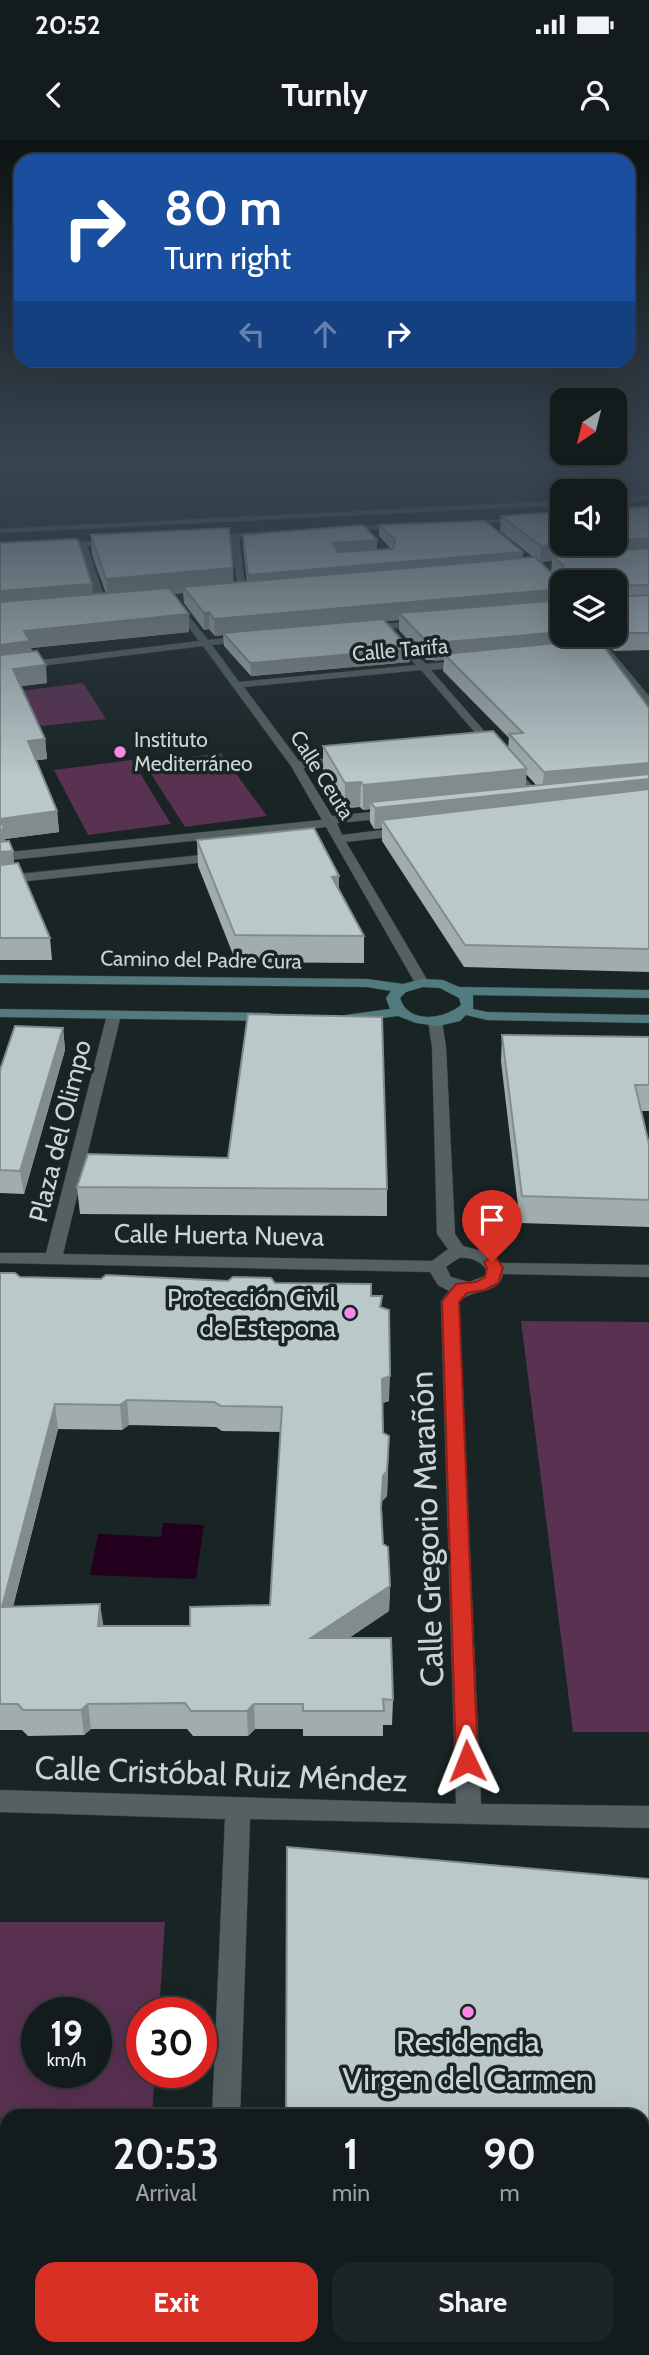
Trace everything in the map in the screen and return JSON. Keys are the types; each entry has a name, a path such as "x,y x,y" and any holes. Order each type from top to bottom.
{"street":[{"path":"90,606 107,604 93,571"},
{"path":"236,571 237,592 255,591"},
{"name":"Calle Ceuta","path":"159,600 179,598 206,642 296,765 330,822 337,843 422,983"},
{"path":"359,629 427,623"},
{"path":"386,626 538,799"},
{"path":"0,668 262,637"},
{"path":"604,647 649,703"},
{"path":"594,651 607,650"},
{"name":"Calle Tarifa","path":"237,685 476,662"},
{"path":"480,746 493,745"},
{"path":"296,765 362,758"},
{"path":"525,801 552,798"},
{"path":"0,857 408,812"},
{"path":"337,843 418,830"},
{"path":"0,880 233,856"},
{"name":"Camino del Padre Cura","path":"0,979 367,983 402,988"},
{"path":"460,991 468,1001 465,1011 458,1016 435,1021 415,1020 398,1012 391,1000 402,988 422,983 443,984 460,991 649,994"},
{"path":"465,1011 487,1016 649,1019"},
{"path":"339,1018 366,1018 398,1012"},
{"path":"0,1013 286,1017"},
{"name":"Plaza del Olimpo","path":"53,1259 114,1015"},
{"path":"435,1021 439,1047 446,1234 458,1252"},
{"path":"495,1268 488,1284 462,1288 441,1278 437,1267 445,1257 458,1252 486,1257 495,1268 649,1271"},
{"name":"Calle Huerta Nueva","path":"0,1258 437,1267"},
{"name":"Calle Gregorio Marañón","path":"462,1288 450,1301 469,1815"},
{"name":"Calle Cristóbal Ruiz Méndez","path":"0,1801 469,1815 649,1817"},
{"path":"226,2109 238,1808"}],"shaded area":[{"path":"83,683 106,719 41,726 21,691"},
{"path":"221,753 267,816 185,827 144,763"},
{"path":"132,760 171,824 88,835 54,770"},
{"path":"521,1321 649,1322 649,1732 573,1732"},
{"path":"163,1523 204,1525 196,1579 90,1575 98,1534 161,1537"},
{"path":"0,1922 165,1922 160,1997 126,1997 126,2088 154,2088 152,2109 0,2109"}],"building":[{"path":"0,571 88,571 92,584 0,591"},
{"path":"103,571 194,571 106,579"},
{"path":"248,571 291,571 248,575"},
{"path":"366,571 550,571 550,590 214,619 209,612 204,613 183,587"},
{"path":"627,571 649,571 649,585 627,586"},
{"path":"169,588 189,614 24,631 30,641 0,645 0,602"},
{"path":"649,595 649,633 627,633 627,596"},
{"path":"550,601 550,633 434,643 427,642 399,613"},
{"path":"383,619 410,649 250,663 223,633"},
{"path":"550,644 550,647 604,647 649,708 649,763 544,772 509,734 523,733 444,654"},
{"path":"37,651 46,665 13,669 45,739 28,741 57,811 0,819 0,655"},
{"path":"493,731 527,769 363,785 361,782 345,783 323,746"},
{"path":"649,774 649,779 375,808 371,802"},
{"path":"649,789 649,949 465,945 382,820"},
{"path":"314,828 339,876 332,877 364,936 235,935 197,840"},
{"path":"9,841 13,851 0,852 0,842"},
{"path":"18,863 50,938 0,938 0,865"},
{"path":"248,1014 382,1017 387,1189 77,1187 88,1154 228,1158"},
{"path":"15,1026 63,1028 20,1171 0,1170 0,1070"},
{"path":"502,1035 649,1037 649,1085 635,1085 649,1144 649,1200 522,1196"},
{"path":"0,1273 15,1273 20,1277 101,1279 106,1275 228,1281 233,1277 271,1278 275,1283 371,1284 371,1296 382,1296 380,1307 389,1310 390,1376 382,1379 383,1433 389,1436 381,1508 383,1544 388,1547 390,1586 311,1638 391,1638 393,1700 383,1699 384,1711 303,1711 303,1704 254,1704 247,1711 191,1711 185,1703 88,1704 81,1710 23,1710 18,1704 0,1704","holes":["127,1400 214,1402 221,1406 282,1407 270,1605 190,1607 190,1626 98,1626 100,1604 2,1607 55,1404 120,1405"]},
{"name":"Residencia Virgen del Carmen","path":"287,1847 649,1879 649,2109 286,2109"}],"place":[{"name":"Instituto Mediterráneo","path":"120,752"},
{"name":"Protección Civil de Estepona","path":"350,1313"},
{"name":"Residencia Virgen del Carmen","path":"468,2012"}],"route":[{"path":"467,1761 450,1301 462,1288 488,1284 495,1274 492,1262"}]}
